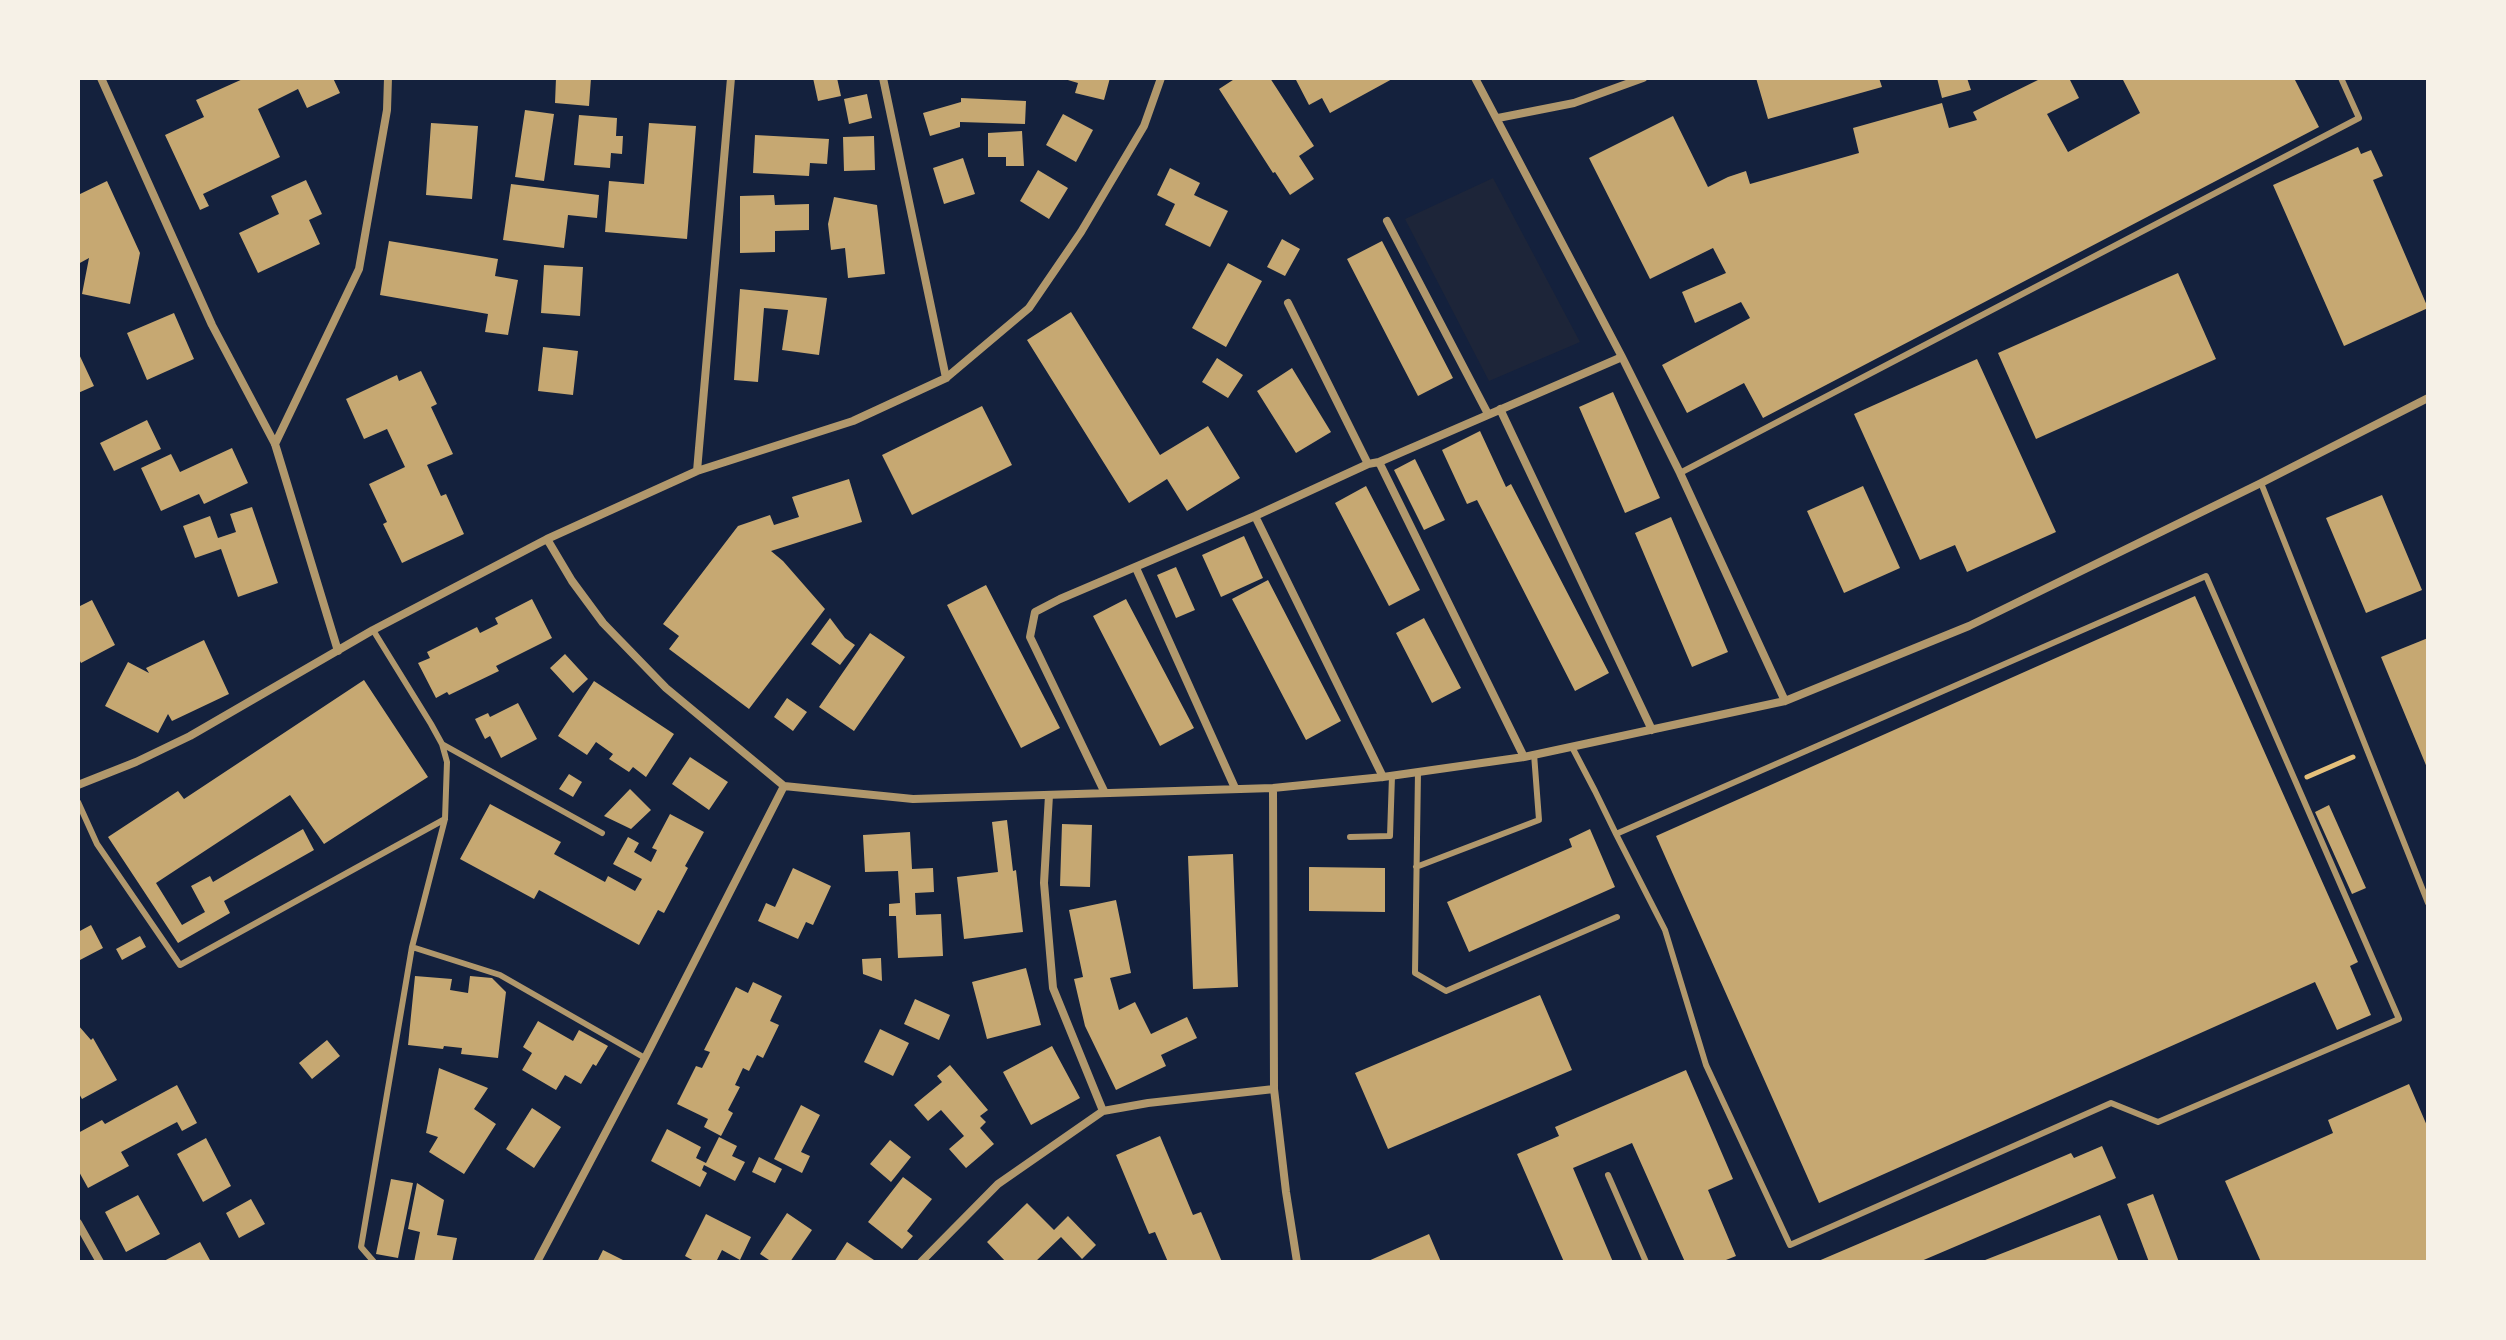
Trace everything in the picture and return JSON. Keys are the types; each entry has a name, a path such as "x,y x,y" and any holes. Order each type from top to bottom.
{"street":[{"path":"101,78 212,325 275,444 338,651"},
{"path":"275,444 359,269 387,110 388,78"},
{"path":"697,471 731,78"},
{"path":"883,78 946,378"},
{"path":"78,785 190,736 373,630 547,539 697,471 853,421 946,378 1029,308 1081,232 1144,126 1161,78"},
{"path":"1475,78 1680,473 1785,701"},
{"path":"1498,118 1574,103 1643,78"},
{"path":"1387,221 1488,414"},
{"path":"1288,303 1368,464"},
{"path":"1105,793 1030,637 1035,612 1368,464 1379,462 1622,357"},
{"path":"547,539 572,581 603,623 666,688 784,786 913,799 1273,788 1524,757 1785,701 1969,626 2428,398"},
{"path":"1500,409 1652,730"},
{"path":"1379,462 1524,757"},
{"path":"1255,516 1388,776"},
{"path":"1136,568 1235,788"},
{"path":"537,1262 784,786"},
{"path":"1273,788 1274,1089 1297,1262"},
{"path":"1049,795 1044,883 1053,988 1103,1111"},
{"path":"921,1262 998,1184 1103,1111 1274,1089"},
{"path":"78,1223 100,1262"}],"lane":[{"path":"1680,473 2359,118 2341,78"},
{"path":"2261,483 2428,903"},
{"path":"1572,747 1616,834 1665,930 1706,1065 1790,1245 2111,1103 2158,1122 2399,1019 2206,576 1616,834"},
{"path":"373,630 442,744 447,762 445,819 412,947 361,1247 374,1262"},
{"path":"442,744 602,833"},
{"path":"1416,867 1539,820 1534,754"},
{"path":"1418,772 1415,973 1446,991 1617,917"},
{"path":"1350,837 1390,836 1388,776"},
{"path":"78,802 97,844 180,965 445,819"},
{"path":"412,947 500,975 645,1058"},
{"path":"1608,1175 1646,1262"}],"path":[{"path":"2295,782 2369,750"}],"shaded area":[{"path":"1493,178 1580,342 1489,381 1405,219"}],"building":[{"path":"245,78 333,78 340,93 307,108 298,89 258,109 280,157 203,194 209,206 200,210 165,135 204,117 196,100"},
{"path":"556,78 591,78 589,106 555,103"},
{"path":"813,78 837,78 841,96 818,101"},
{"path":"1061,78 1110,78 1104,100 1075,93 1078,83"},
{"path":"1236,78 1270,78 1314,146 1299,156 1314,179 1290,195 1219,89"},
{"path":"1295,78 1394,78 1330,113 1322,98 1309,105"},
{"path":"1756,78 1879,78 1882,87 1768,119"},
{"path":"1937,78 1967,78 1971,90 1942,98"},
{"path":"2042,78 2069,78 2079,98 2047,114 2068,152 2140,113 2122,78 2294,78 2319,127 1763,418 1744,383 1687,413 1662,365 1750,318 1741,302 1695,323 1682,292 1726,273 1713,248 1650,279 1589,158 1673,116 1708,187 1746,171 1750,184 1859,153 1853,128 1942,103 1949,128 1977,120 1973,112"},
{"path":"867,94 872,118 849,124 844,99"},
{"path":"961,98 1026,101 1025,124 960,122 960,127 930,136 923,113 961,102"},
{"path":"525,110 554,114 544,181 515,177"},
{"path":"1063,114 1093,130 1076,162 1046,145"},
{"path":"579,115 617,118 616,136 623,136 622,154 611,153 610,168 574,165"},
{"path":"431,123 478,126 472,199 426,195"},
{"path":"649,123 696,126 687,239 605,232 609,181 644,184"},
{"path":"1022,131 1024,166 1006,166 1006,157 988,157 988,133"},
{"path":"755,135 829,139 827,164 810,163 809,176 753,173"},
{"path":"874,136 875,170 844,171 843,137"},
{"path":"2358,147 2361,154 2371,150 2383,176 2373,180 2428,308 2344,346 2273,185"},
{"path":"963,158 975,194 944,204 933,168"},
{"path":"1170,168 1200,183 1194,195 1228,211 1210,247 1165,225 1175,204 1157,195"},
{"path":"1038,170 1068,188 1049,219 1020,201"},
{"path":"306,180 322,214 309,220 320,244 258,273 239,233 279,214 271,196"},
{"path":"107,181 140,253 130,304 82,294 89,258 78,264 78,195"},
{"path":"511,184 599,195 597,218 568,215 564,248 503,240"},
{"path":"774,195 775,205 809,204 809,230 775,231 775,252 740,253 740,196"},
{"path":"834,197 877,205 885,274 848,278 845,248 831,250 828,224"},
{"path":"1282,239 1300,249 1285,276 1267,267"},
{"path":"389,241 498,259 495,276 518,280 508,335 485,332 488,314 380,295"},
{"path":"1382,241 1453,378 1418,396 1347,259"},
{"path":"1228,263 1262,281 1226,347 1192,328"},
{"path":"544,265 583,267 580,316 541,313"},
{"path":"2178,273 2216,359 2036,439 1998,353"},
{"path":"740,289 827,298 819,355 782,350 788,310 764,308 758,382 734,380"},
{"path":"1071,312 1160,455 1208,426 1240,478 1187,511 1167,479 1129,503 1027,340"},
{"path":"174,313 194,359 147,380 127,333"},
{"path":"543,347 578,351 573,395 538,391"},
{"path":"78,352 94,386 78,393"},
{"path":"1217,358 1243,375 1228,398 1202,382"},
{"path":"1977,359 2056,532 1967,572 1955,545 1920,560 1854,414"},
{"path":"1292,368 1331,432 1296,453 1257,391"},
{"path":"421,371 437,404 431,407 453,454 427,465 441,496 446,494 464,534 402,563 383,524 387,522 369,484 405,467 387,429 364,439 346,399 397,375 399,381"},
{"path":"1613,392 1660,498 1625,513 1579,407"},
{"path":"982,406 1012,465 912,515 882,455"},
{"path":"147,420 161,449 114,471 100,443"},
{"path":"1480,431 1506,487 1511,484 1609,673 1575,691 1477,500 1467,504 1442,450"},
{"path":"232,448 248,483 204,504 199,494 161,511 141,468 171,454 180,472"},
{"path":"1415,459 1445,520 1424,530 1394,470"},
{"path":"849,479 862,522 771,551 825,609 749,709 669,649 679,636 663,624 738,526 770,515 774,525 799,517 792,497"},
{"path":"1366,486 1420,590 1389,606 1335,503"},
{"path":"1863,486 1900,568 1844,593 1807,511"},
{"path":"2382,495 2422,590 2366,613 2326,518"},
{"path":"252,507 278,583 238,597 221,549 195,558 183,526 210,516 218,538 236,532 230,514"},
{"path":"1671,517 1728,652 1692,667 1635,533"},
{"path":"1244,536 1263,578 1221,597 1202,555"},
{"path":"1176,567 1195,610 1176,618 1157,575"},
{"path":"1268,580 1341,721 1306,740 1232,599"},
{"path":"986,585 1060,728 1021,748 947,605"},
{"path":"2195,596 2358,962 2350,966 2371,1015 2337,1030 2315,982 1819,1203 1656,836"},
{"path":"532,599 552,638 496,666 499,671 436,698 418,663 430,658 427,652 477,627 480,633 498,624 495,618"},
{"path":"1126,599 1194,728 1160,746 1093,616"},
{"path":"92,600 115,645 81,663 78,657 78,607"},
{"path":"830,618 845,638 855,645 840,665 811,644"},
{"path":"1424,618 1461,688 1432,703 1396,633"},
{"path":"870,633 905,657 854,731 819,707"},
{"path":"2428,638 2428,770 2381,657"},
{"path":"204,640 229,694 172,721 168,714 158,733 105,706 128,662 149,673 146,668"},
{"path":"565,654 588,679 573,693 550,668"},
{"path":"364,680 428,777 324,844 290,795 156,883 182,925 205,912 191,886 210,876 213,882 303,829 314,850 224,901 230,913 178,943 108,837 178,791 184,799"},
{"path":"594,681 674,734 646,777 633,767 629,772 609,759 613,754 596,742 587,755 558,736"},
{"path":"787,698 807,712 793,731 774,717"},
{"path":"518,703 537,739 501,758 490,736 485,739 475,719 488,713 490,717"},
{"path":"690,757 728,782 709,810 672,784"},
{"path":"569,774 582,782 573,797 559,789"},
{"path":"630,789 651,810 631,829 604,816"},
{"path":"490,804 561,842 554,854 605,882 608,876 635,891 642,879 613,864 628,837 639,843 634,852 651,862 657,850 652,848 670,814 704,832 664,913 658,910 639,945 539,890 534,899 460,859"},
{"path":"2329,805 2366,888 2352,894 2315,812"},
{"path":"1007,820 1023,932 964,939 957,877 998,872 992,822"},
{"path":"1062,824 1092,825 1090,887 1060,886"},
{"path":"1590,829 1615,887 1469,952 1447,902 1572,847 1569,839"},
{"path":"910,832 912,869 933,868 934,892 915,893 916,915 941,914 943,956 898,958 896,916 889,916 889,904 900,903 898,871 865,872 863,835"},
{"path":"1233,854 1238,987 1193,989 1188,856"},
{"path":"1309,867 1385,868 1385,912 1309,911"},
{"path":"793,868 831,886 813,925 806,922 798,939 758,921 766,903 775,907"},
{"path":"1116,900 1131,973 1110,978 1119,1010 1135,1002 1151,1034 1187,1017 1197,1038 1161,1055 1166,1066 1116,1090 1085,1026 1074,979 1083,977 1069,910"},
{"path":"91,925 103,948 78,961 78,932"},
{"path":"140,936 146,947 122,960 116,949"},
{"path":"881,958 882,981 863,974 862,959"},
{"path":"1026,968 1041,1025 987,1039 972,982"},
{"path":"415,976 452,979 450,990 468,993 470,976 492,978 506,992 498,1058 461,1054 462,1048 408,1045"},
{"path":"753,982 782,996 770,1021 779,1025 763,1058 757,1055 749,1071 743,1068 735,1085 740,1087 728,1110 733,1113 721,1136 704,1127 708,1119 677,1104 696,1066 702,1068 710,1052 704,1050 736,987 748,993"},
{"path":"1540,995 1572,1070 1388,1149 1355,1073"},
{"path":"915,999 950,1015 939,1040 904,1024"},
{"path":"538,1021 573,1041 579,1030 608,1046 581,1084 565,1075 556,1090 522,1070 532,1053 523,1047"},
{"path":"78,1025 91,1040 93,1038 117,1080 82,1099 78,1092"},
{"path":"880,1029 909,1043 893,1076 864,1062"},
{"path":"327,1040 340,1056 312,1079 299,1063"},
{"path":"1052,1046 1080,1098 1031,1125 1003,1072"},
{"path":"950,1065 988,1110 980,1116 986,1122 980,1128 994,1144 966,1168 949,1149 964,1136 941,1110 928,1121 914,1105 942,1082 937,1076"},
{"path":"439,1068 488,1088 474,1109 496,1124 464,1174 429,1152 438,1137 426,1133"},
{"path":"1686,1070 1733,1179 1708,1190 1736,1256 1721,1262 1685,1262 1632,1143 1573,1168 1613,1262 1564,1262 1517,1154 1559,1136 1555,1127"},
{"path":"2409,1084 2428,1128 2428,1262 2261,1262 2225,1181 2333,1133 2328,1120"},
{"path":"177,1085 197,1123 182,1131 177,1122 121,1152 129,1166 88,1188 78,1170 78,1133 102,1120 105,1124"},
{"path":"801,1105 820,1115 801,1152 810,1156 802,1173 774,1159"},
{"path":"532,1108 561,1127 534,1168 506,1149"},
{"path":"667,1129 701,1147 696,1158 706,1163 719,1137 737,1146 732,1156 745,1162 735,1181 704,1165 702,1170 707,1173 700,1187 651,1161"},
{"path":"1160,1136 1193,1215 1201,1212 1222,1262 1168,1262 1155,1232 1149,1234 1116,1155"},
{"path":"206,1138 231,1186 203,1202 177,1154"},
{"path":"890,1140 911,1157 891,1182 870,1164"},
{"path":"2102,1146 2116,1178 1919,1262 1816,1262 2071,1153 2074,1158"},
{"path":"759,1157 782,1169 775,1183 752,1172"},
{"path":"903,1177 932,1199 907,1231 913,1236 902,1249 868,1222"},
{"path":"391,1179 413,1183 398,1258 376,1254"},
{"path":"417,1183 444,1200 437,1235 457,1238 452,1262 414,1262 420,1232 408,1229"},
{"path":"2153,1194 2179,1262 2149,1262 2127,1204"},
{"path":"138,1195 160,1234 126,1252 105,1212"},
{"path":"251,1199 265,1224 239,1238 226,1213"},
{"path":"1027,1203 1054,1230 1068,1216 1096,1245 1082,1259 1061,1237 1035,1262 1006,1262 987,1242"},
{"path":"787,1213 812,1230 790,1262 772,1262 760,1254"},
{"path":"706,1214 751,1237 740,1260 722,1250 716,1262 696,1262 685,1256"},
{"path":"2100,1215 2119,1262 1980,1262"},
{"path":"1429,1234 1441,1262 1366,1262"},
{"path":"200,1242 211,1262 162,1262"},
{"path":"847,1242 877,1262 834,1262"},
{"path":"603,1250 627,1262 597,1262"}]}
